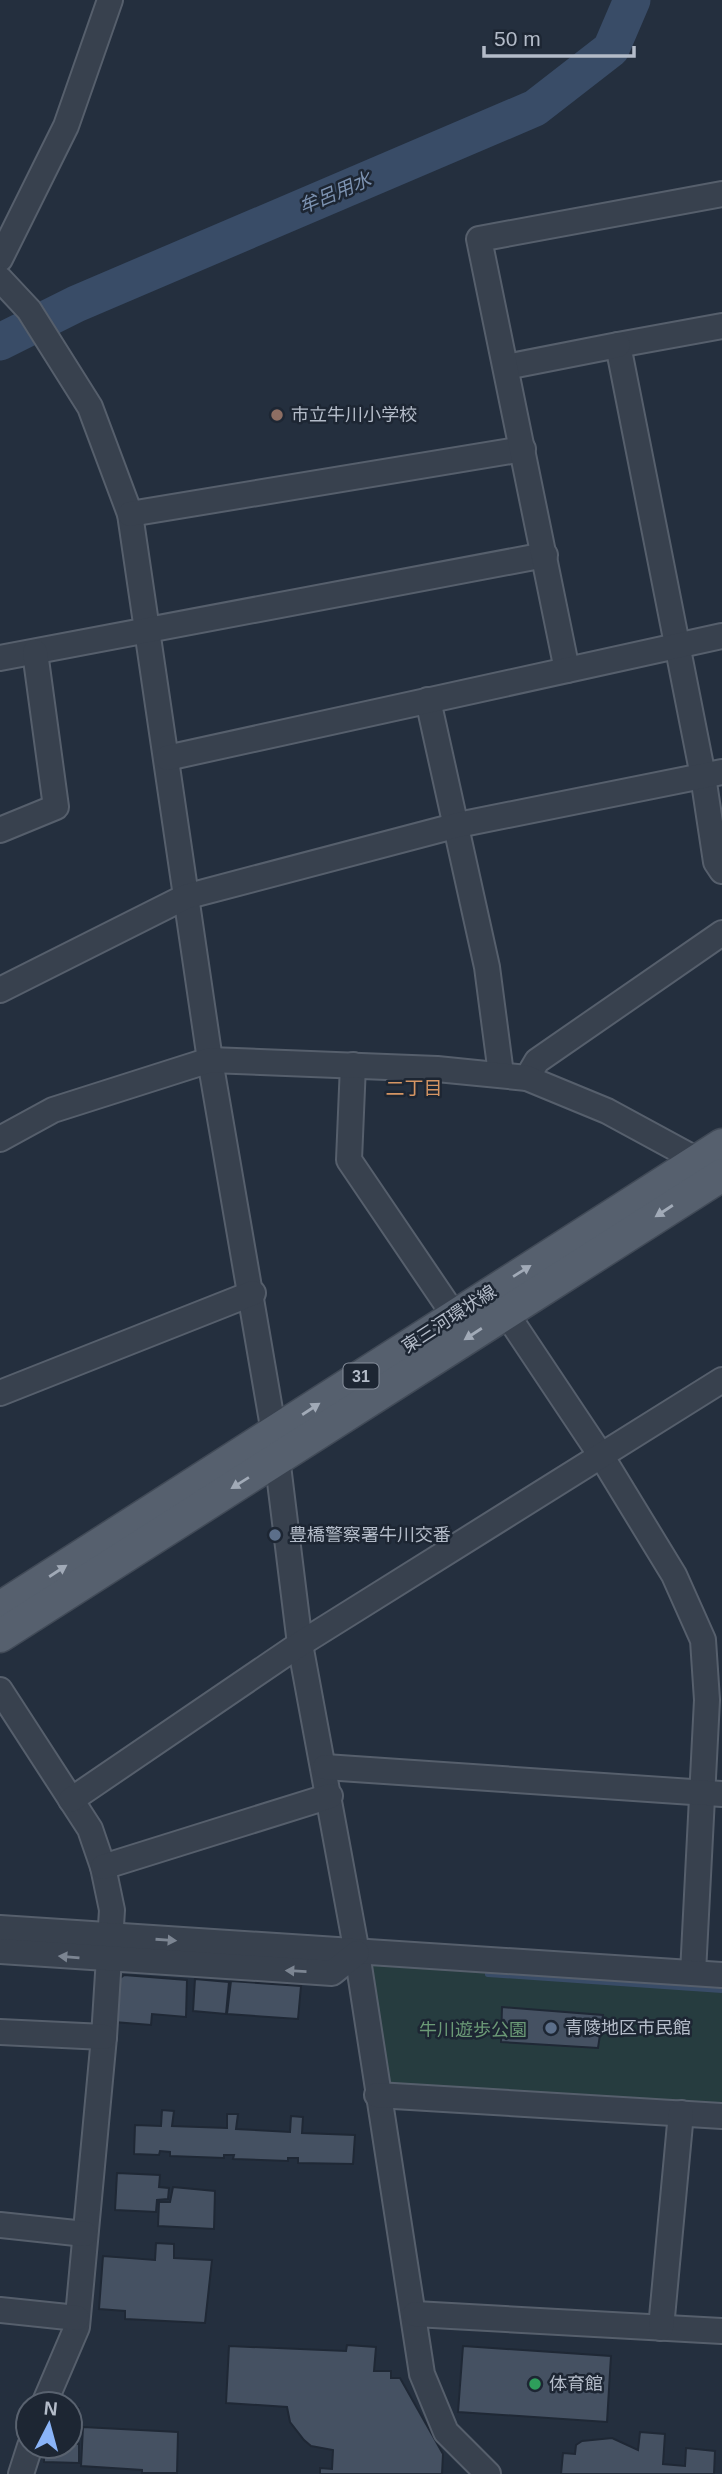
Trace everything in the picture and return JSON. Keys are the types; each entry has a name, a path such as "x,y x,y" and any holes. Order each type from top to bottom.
{"main road":[{"name":"東三河環状線","path":"0,1636 276,1446 454,1315 716,1163"},
{"name":"東三河環状線","path":"0,1608 506,1313 716,1163"}],"street":[{"path":"0,259 66,126 110,0"},
{"path":"567,670 479,239 722,194"},
{"path":"0,279 29,310 50,339 90,407 130,514 210,1060 253,1293 276,1446 300,1644 325,1767 357,1953 377,2095 415,2314 422,2374 446,2432 488,2474"},
{"path":"506,367 722,326"},
{"path":"618,345 676,647 712,774 716,862 722,871"},
{"path":"130,514 523,449"},
{"path":"0,658 545,555"},
{"path":"167,758 722,636"},
{"path":"0,830 56,807 35,652"},
{"path":"428,700 458,825 486,967 501,1074"},
{"path":"0,990 185,897 458,825 712,774"},
{"path":"527,1078 537,1061 722,933"},
{"path":"0,1139 53,1110 210,1060 353,1065 527,1078 607,1111 716,1163"},
{"path":"353,1065 349,1160 454,1315"},
{"path":"0,1393 253,1293"},
{"path":"506,1313 602,1457 712,1641 707,1700 713,1793 692,1973"},
{"path":"71,1800 300,1644 722,1380"},
{"path":"0,1690 90,1829 103,1867 112,1910 104,2037 78,2318 50,2390"},
{"path":"325,1767 713,1793"},
{"path":"103,1867 330,1796"},
{"path":"0,1928 109,1948"},
{"path":"0,1951 109,1948 357,1953 722,1975"},
{"path":"0,2032 104,2037"},
{"path":"377,2095 722,2116"},
{"path":"661,2328 681,2113"},
{"path":"0,2225 85,2234"},
{"path":"0,2310 78,2318"},
{"path":"415,2314 722,2331"}],"green space":[{"name":"牛川遊歩公園","path":"357,1953 722,1975 722,2116 377,2095"}],"building":[{"path":"124,1975 187,1980 186,2017 152,2014 151,2025 114,2022 118,1980"},
{"path":"195,1979 229,1982 226,2014 193,2011"},
{"path":"231,1981 301,1986 298,2019 227,2014"},
{"name":"青陵地区市民館","path":"502,2007 603,2015 598,2048 501,2042"},
{"path":"162,2110 174,2111 172,2126 227,2128 227,2114 238,2114 236,2129 290,2132 291,2116 303,2117 302,2133 355,2135 353,2164 298,2163 298,2158 288,2158 288,2161 233,2159 234,2155 224,2155 224,2158 170,2156 170,2152 160,2151 159,2155 134,2154 135,2125 161,2126"},
{"path":"117,2173 160,2175 159,2187 169,2188 168,2199 157,2200 156,2212 115,2210"},
{"path":"173,2187 215,2191 214,2229 158,2226 159,2202 170,2202"},
{"path":"156,2243 174,2244 174,2258 212,2260 205,2323 125,2319 125,2311 99,2309 103,2256 155,2260"},
{"path":"347,2345 376,2347 374,2371 391,2371 391,2378 400,2378 443,2454 442,2474 320,2474 320,2468 332,2469 333,2450 311,2446 304,2440 290,2422 287,2407 226,2403 229,2346 346,2351"},
{"name":"体育館","path":"463,2346 611,2356 607,2422 458,2412"},
{"path":"84,2427 178,2432 177,2473 142,2473 142,2470 81,2466 81,2460 84,2460"},
{"path":"640,2432 665,2434 663,2464 685,2466 686,2448 715,2451 714,2474 561,2474 563,2453 575,2454 576,2445 582,2441 612,2438 638,2450"},
{"path":"44,2460 79,2460 79,2463"}],"waterway":[{"name":"牟呂用水","path":"0,342 76,304 535,108 611,49 632,0"},
{"path":"488,1974 722,1990"}],"place":[{"name":"市立牛川小学校","path":"277,415"},
{"name":"豊橋警察署牛川交番","path":"275,1535"},
{"name":"青陵地区市民館","path":"551,2028"},
{"name":"体育館","path":"535,2384"}],"district":[{"name":"二丁目","path":"414,1088"}]}
